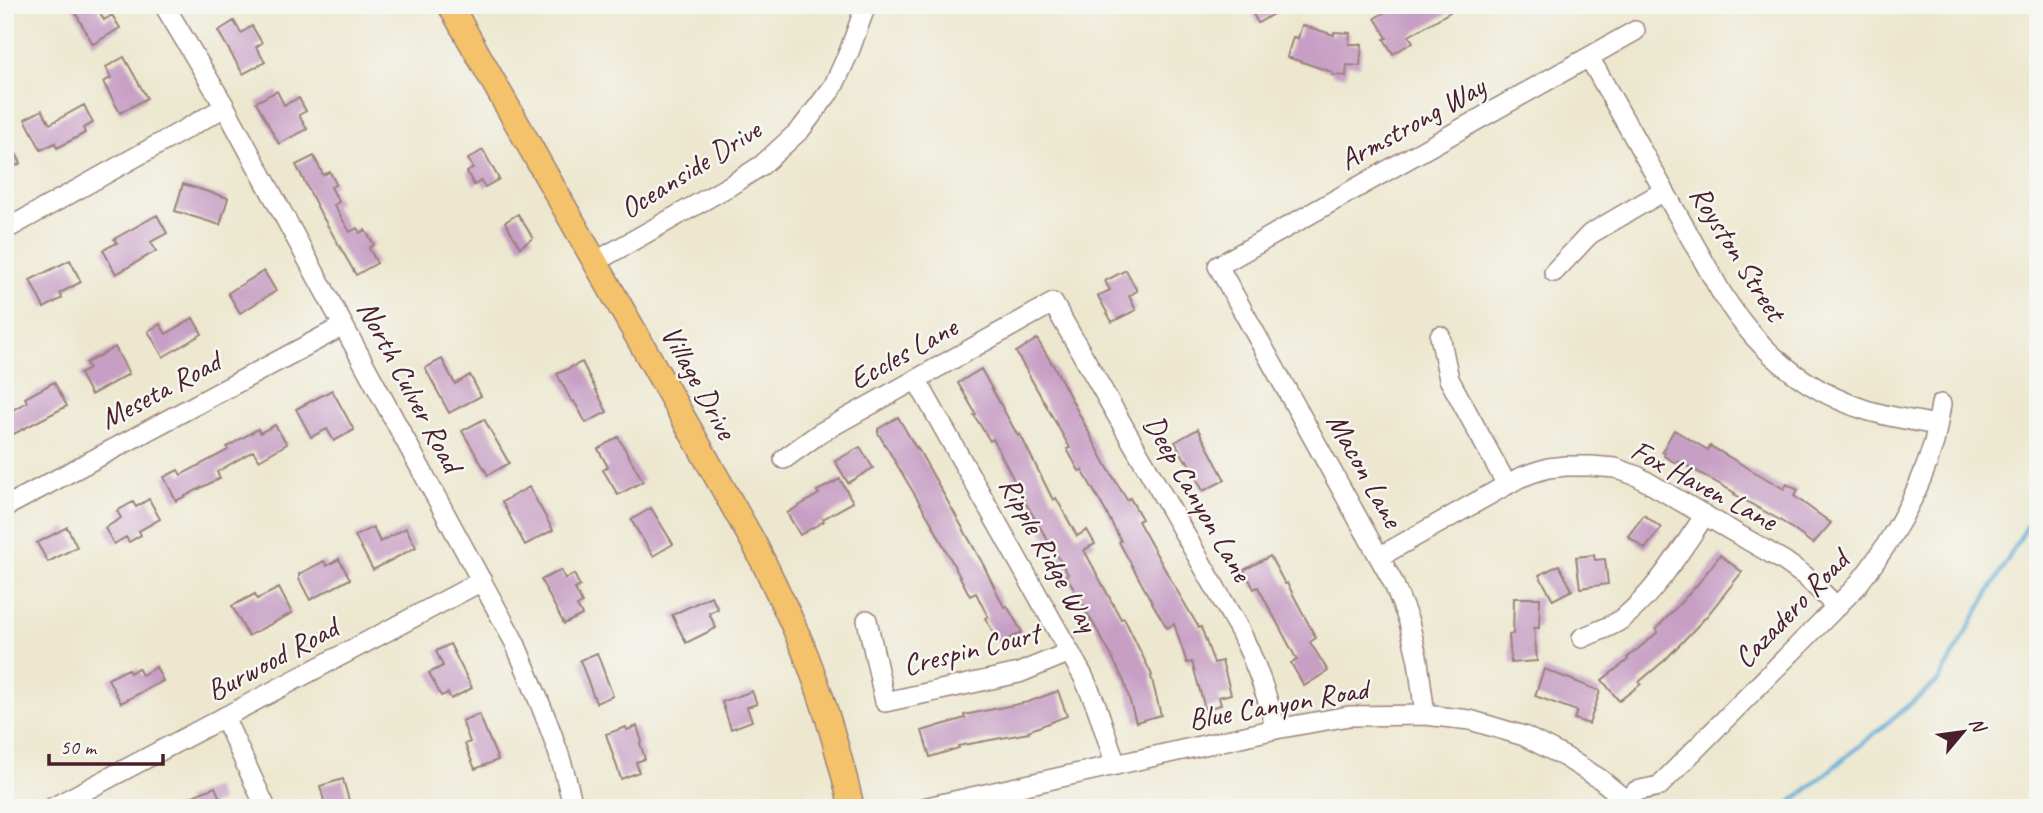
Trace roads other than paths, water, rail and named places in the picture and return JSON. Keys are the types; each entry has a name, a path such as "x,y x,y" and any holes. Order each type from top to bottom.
{"main road":[{"name":"Village Drive","path":"450,5 755,545 807,657 829,721 852,808"}],"street":[{"name":"North Culver Road","path":"164,5 225,107 515,643 546,718 569,784 573,808"},
{"name":"Oceanside Drive","path":"595,262 731,186 762,165 801,129 833,87 866,5"},
{"name":"Armstrong Way","path":"1219,266 1636,32"},
{"name":"Royston Street","path":"1589,57 1736,316 1756,341 1804,381 1833,398 1865,410 1937,425"},
{"path":"5,230 225,107"},
{"path":"1554,272 1590,234 1664,191"},
{"name":"Macon Lane","path":"1219,266 1393,582 1409,622 1418,661 1425,715"},
{"name":"Eccles Lane","path":"784,459 820,433 1053,303"},
{"name":"Deep Canyon Lane","path":"1053,303 1240,631 1260,673 1276,729"},
{"name":"Meseta Road","path":"5,507 343,326"},
{"path":"1440,336 1449,379 1507,485"},
{"name":"Ripple Ridge Way","path":"916,379 1083,676 1096,705 1116,765"},
{"name":"Cazadero Road","path":"1624,804 1636,791 1659,786 1856,587 1898,526 1933,442 1941,404"},
{"name":"Fox Haven Lane","path":"1379,557 1519,478 1548,468 1615,468 1637,476 1784,561 1805,576 1837,607"},
{"path":"1582,638 1619,621 1633,609 1673,562 1705,516"},
{"name":"Burwood Road","path":"52,808 482,581"},
{"name":"Crespin Court","path":"867,620 885,702 1019,673 1070,652"},
{"name":"Blue Canyon Road","path":"923,808 1276,729 1349,716 1425,715 1471,720 1524,736 1600,779 1624,804"},
{"path":"224,717 266,808"}],"waterway":[{"path":"1784,808 1938,681 2038,507"}]}
